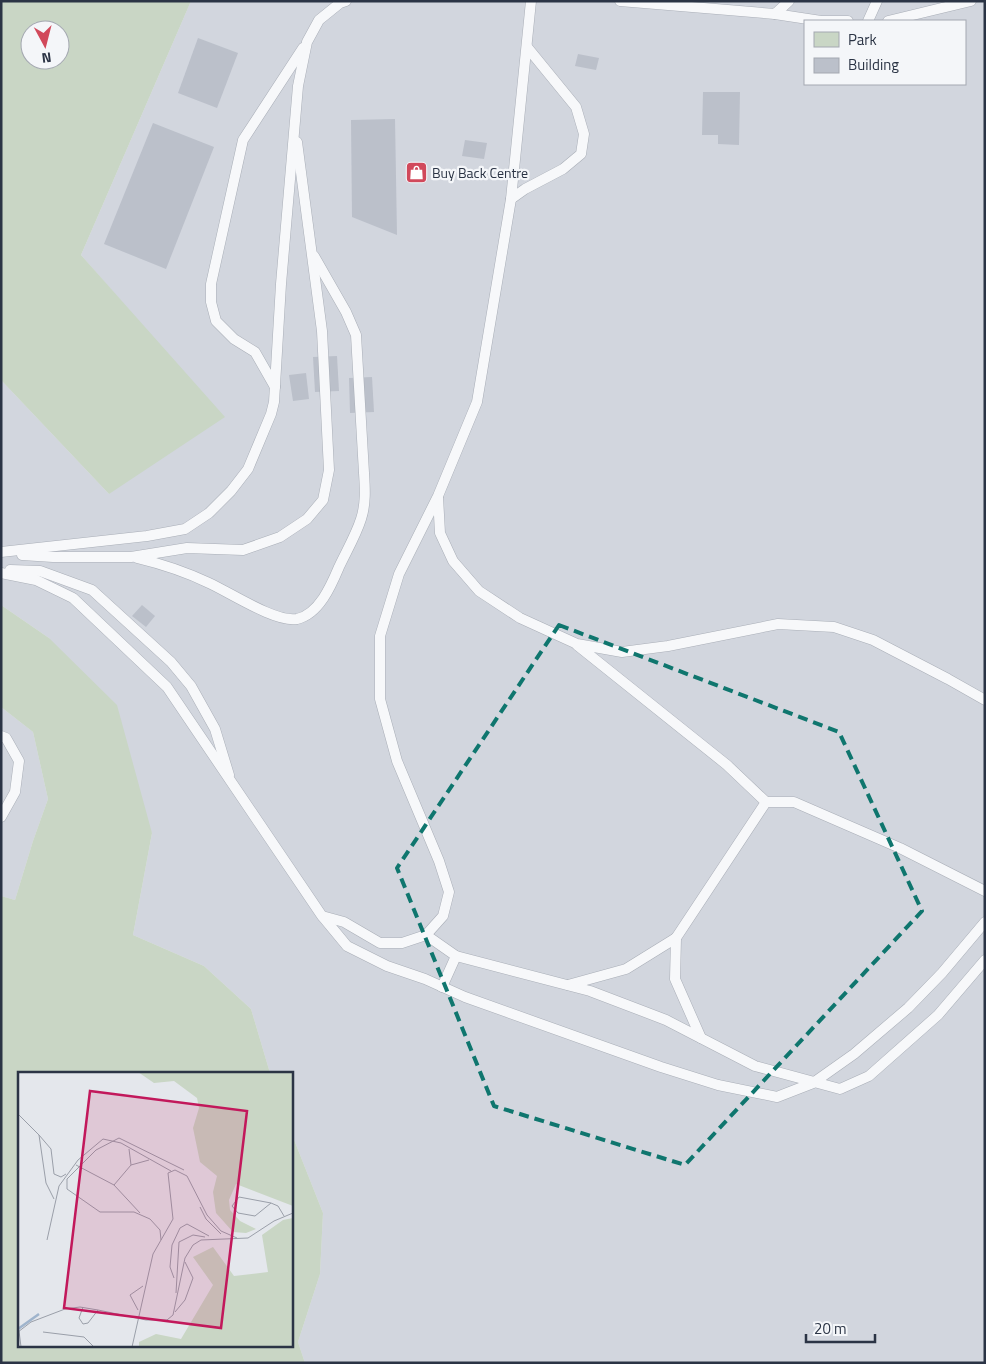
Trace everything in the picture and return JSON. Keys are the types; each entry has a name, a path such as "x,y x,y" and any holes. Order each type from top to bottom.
{"lane":[{"path":"275,388 255,352 234,339 216,321 211,302 211,284 243,140 307,42 319,20 340,3 346,1"},
{"path":"322,916 344,922 380,943 402,943 426,935 442,916 450,892 397,761 380,699 380,636 399,574 438,496 477,402 511,199 532,1"},
{"path":"620,1 775,14 814,20"},
{"path":"775,14 789,1"},
{"path":"868,20 877,1"},
{"path":"892,20 971,1"},
{"path":"1,553 148,536 185,529 209,513 232,491 248,469 270,414 275,388 280,284 294,123 298,86 307,42"},
{"path":"511,199 525,189 563,169 581,154 584,134 576,107 527,47"},
{"path":"1,553 54,557 131,557 187,548 243,550 280,537 308,519 323,500 329,470 322,331 294,123"},
{"path":"131,557 164,564 209,583 268,613 286,618 297,618 311,611 330,588 361,518 365,494 356,335 346,312 310,250"},
{"path":"438,496 440,533 453,561 479,592 520,618 577,644 727,765 766,802 794,802 900,848 985,891"},
{"path":"1,571 40,571 69,580 92,590 121,615 171,662 191,686 216,729 233,785"},
{"path":"1,571 36,580 73,598 167,687 322,916 347,946 387,966 465,998 661,1067 718,1085 777,1097 813,1083 854,1054 908,1008 942,974 985,922"},
{"path":"577,644 622,652 668,646 778,624 834,627 873,640 985,700"},
{"path":"1,736 6,738 18,761 15,792 1,817"},
{"path":"567,985 626,969 676,938 766,802"},
{"path":"426,935 456,956 590,991 666,1020 754,1066 840,1089 869,1076 938,1015 985,960"},
{"path":"676,938 675,978 701,1038"},
{"path":"442,987 456,956"}],"highlighted area":[{"path":"559,625 839,732 922,911 685,1165 494,1106 397,868"}],"shaded area":[{"path":"191,1 985,1 985,1363 305,1363 298,1342 320,1274 323,1213 292,1135 292,1072 270,1072 251,1009 204,966 133,935 152,833 49,638 1,605 1,380 109,494 171,358 81,255"},
{"path":"1,707 33,732 48,799 15,900 1,896"}],"green space":[{"path":"1,1 191,1 81,255 225,417 109,494 1,380"},
{"path":"1,605 49,638 117,705 152,833 133,935 204,966 251,1009 270,1072 18,1072 18,1346 292,1346 292,1135 323,1213 320,1274 298,1342 305,1363 1,1363 1,896 15,900 48,799 33,732 1,707"}],"building":[{"path":"198,38 238,53 217,108 178,93"},
{"path":"578,54 599,58 596,70 575,66"},
{"path":"703,92 740,92 739,145 718,144 718,135 702,135"},
{"path":"395,119 397,235 352,217 351,120"},
{"path":"153,123 214,147 166,269 104,244"},
{"path":"465,140 487,143 484,159 462,156"},
{"path":"337,356 339,391 315,392 313,357"},
{"path":"306,373 309,399 293,401 289,375"},
{"path":"372,377 374,412 350,413 349,378"},
{"path":"142,605 155,616 146,627 132,616"}],"place":[{"name":"Buy Back Centre","path":"416,173"}]}
